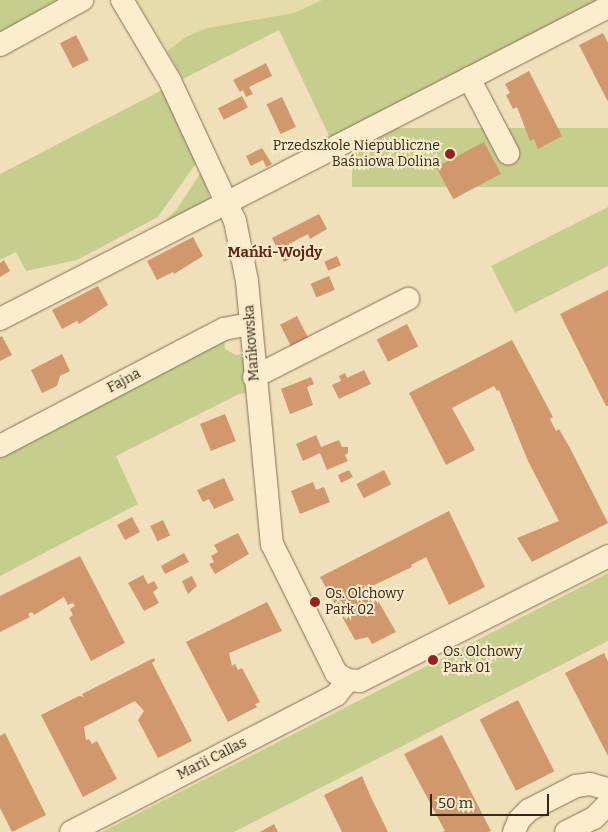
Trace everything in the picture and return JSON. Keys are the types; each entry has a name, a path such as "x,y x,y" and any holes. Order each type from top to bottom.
{"street":[{"path":"0,45 82,0"},
{"name":"Mańkowska","path":"122,0 170,82 228,203 244,259 254,377 272,544 336,672 354,681"},
{"path":"0,319 608,7"},
{"path":"469,78 508,153"},
{"path":"254,377 408,299"},
{"name":"Fajna","path":"0,446 224,329 250,324"},
{"name":"Marii Callas","path":"71,832 336,695 354,681 608,556"},
{"path":"514,832 519,820 529,810 576,786 590,784 608,788"},
{"path":"566,832 594,818 608,804"}],"shaded area":[{"path":"136,0 322,0 294,13 186,37 167,51"}],"green space":[{"path":"0,0 70,0 0,39"},
{"path":"322,0 601,0 331,140 279,30 183,79 167,51 186,37 207,28 294,13"},
{"path":"164,89 197,162 158,217 77,260 26,271 16,252 0,260 0,174"},
{"path":"352,128 608,128 608,187 352,187"},
{"path":"201,172 210,198 203,206 157,229 177,209"},
{"path":"608,207 608,266 515,313 491,266"},
{"path":"224,338 225,349 236,355 243,354 248,393 239,394 116,456 138,504 0,576 0,458"},
{"path":"608,573 608,641 234,832 102,832"}],"building":[{"path":"603,33 608,43 608,102 579,45"},
{"path":"76,35 89,60 73,68 60,43"},
{"path":"266,63 272,76 249,87 253,94 246,97 243,90 240,92 233,80"},
{"path":"529,71 562,136 538,149 534,139 530,141 517,107 513,109 506,95 510,93 505,84"},
{"path":"242,96 248,108 224,120 218,108"},
{"path":"282,97 296,127 281,134 267,104"},
{"path":"484,142 501,174 453,199 436,167"},
{"path":"262,148 272,164 266,167 263,160 251,166 246,156"},
{"path":"319,214 327,229 310,239 308,234 289,244 295,256 284,262 272,238"},
{"path":"193,237 203,256 174,274 173,272 157,280 147,261"},
{"path":"337,256 341,265 328,271 324,262"},
{"path":"4,260 10,271 0,277 0,263"},
{"path":"329,276 335,290 316,298 311,284"},
{"path":"98,286 108,305 79,324 77,321 62,329 52,310"},
{"path":"608,290 608,406 606,406 560,314"},
{"path":"297,316 308,338 291,347 280,325"},
{"path":"407,324 418,346 388,362 377,339"},
{"path":"2,336 12,355 0,361 0,337"},
{"path":"512,340 553,417 550,419 556,431 559,429 570,448 608,523 532,562 517,538 559,521 528,461 499,390 497,391 494,386 452,408 475,450 446,465 409,393"},
{"path":"62,354 70,371 60,376 57,386 42,393 31,370"},
{"path":"364,370 371,384 339,399 332,385 341,381 339,376 345,373 347,378"},
{"path":"311,377 314,384 307,387 313,405 290,414 281,389"},
{"path":"225,414 236,441 211,451 200,424"},
{"path":"316,435 321,447 339,440 342,447 348,447 348,453 345,455 348,461 327,470 320,453 303,461 296,444"},
{"path":"349,470 353,477 341,483 338,475"},
{"path":"384,470 391,484 364,498 356,484"},
{"path":"224,478 234,500 214,509 209,499 203,502 197,490"},
{"path":"313,482 316,490 324,487 330,502 300,514 291,491"},
{"path":"449,511 485,587 449,605 426,557 411,565 412,567 370,587 396,632 372,644 368,637 355,640 320,577"},
{"path":"132,517 140,532 125,540 117,525"},
{"path":"163,520 170,535 157,541 150,526"},
{"path":"238,533 249,554 215,574 209,564 214,562 211,556 218,552 214,545"},
{"path":"184,553 189,562 165,574 161,566"},
{"path":"80,556 125,643 91,661 69,618 73,615 70,609 75,606 73,603 68,605 64,597 34,615 32,612 28,614 30,617 0,632 0,596"},
{"path":"143,575 148,584 154,581 158,588 153,592 159,603 144,611 128,583"},
{"path":"192,576 197,586 188,594 182,581"},
{"path":"267,602 282,631 229,653 232,666 235,664 238,670 242,668 260,702 255,704 257,707 228,722 186,642"},
{"path":"604,653 608,662 608,756 565,673"},
{"path":"154,658 155,661 152,663 192,741 158,758 138,720 144,711 135,701 84,727 86,740 89,739 92,744 97,741 117,779 83,797 41,715 79,696 84,697 82,694"},
{"path":"518,700 554,771 516,791 480,720"},
{"path":"5,733 46,815 12,832 0,808 0,736"},
{"path":"442,735 491,831 442,832 445,831 404,754"},
{"path":"362,776 388,832 342,832 324,795"},
{"path":"274,824 278,832 260,832"}],"place":[{"name":"Przedszkole Niepubliczne Baśniowa Dolina","path":"450,154"},
{"name":"Os. Olchowy Park 02","path":"315,602"},
{"name":"Os. Olchowy Park 01","path":"433,660"}],"district":[{"name":"Mańki-Wojdy","path":"275,253"}]}
